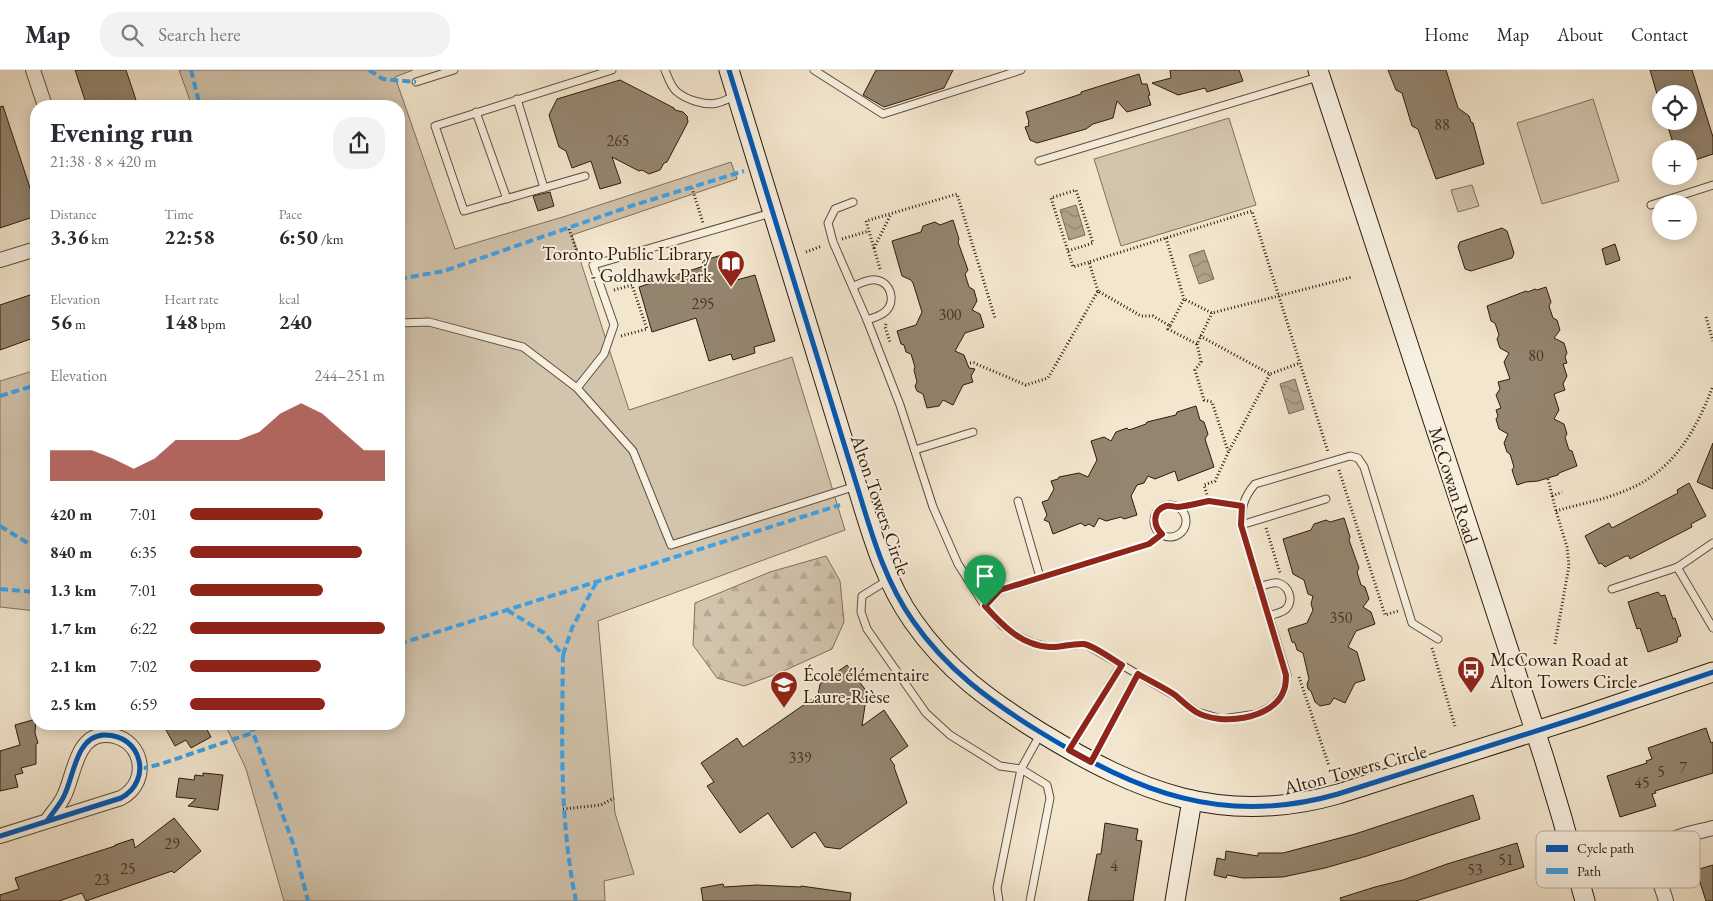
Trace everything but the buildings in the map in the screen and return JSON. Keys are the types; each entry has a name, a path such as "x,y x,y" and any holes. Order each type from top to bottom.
{"street":[{"path":"33,70 43,100"},
{"name":"Alton Towers Circle","path":"728,70 856,486 876,548 889,579 911,619 929,643 951,667 991,701 1069,750 1140,784 1192,800 1224,806 1279,806 1306,802 1353,789 1713,672"},
{"name":"McCowan Road","path":"1319,73 1535,730 1565,831"},
{"path":"0,260 30,251"},
{"path":"0,836 121,798 128,794 138,780 140,773 138,754 132,745 123,738 101,735 82,748 64,796 47,821"},
{"path":"1175,901 1192,800"},
{"path":"1700,832 1713,828"},
{"name":"McCowan Road","path":"1581,888 1584,901"},
{"path":"1662,888 1666,901"}],"lane":[{"path":"416,82 454,70"},
{"path":"585,176 464,211 435,126 612,70"},
{"path":"665,70 668,80 677,91 692,100 716,104 736,96"},
{"path":"814,70 883,114 1021,70"},
{"path":"1039,161 1319,73"},
{"path":"517,99 544,188"},
{"path":"476,112 507,199"},
{"path":"1651,205 1713,185"},
{"path":"853,202 835,209 828,223 833,242 867,320 900,405 933,507 958,564 985,606 1002,625 1018,636 1033,643 1049,647 1085,644 1174,695 1197,712 1209,717 1222,719 1242,718 1257,714 1274,705 1284,691 1286,675 1241,525 1242,506 1247,494 1255,484 1350,456 1358,458 1364,467 1412,623 1438,639"},
{"path":"577,388 604,354 614,325 593,265 772,213"},
{"path":"853,287 869,280 875,280 884,283 890,290 892,296 888,308 883,313 867,320"},
{"path":"405,323 429,322 523,347 577,388 633,451 671,545 856,486"},
{"path":"915,450 973,432"},
{"path":"1241,525 1326,499"},
{"path":"1018,501 1040,577"},
{"path":"1166,506 1176,507 1181,510 1186,518 1184,529 1181,533 1172,537 1162,534 1158,531 1155,521 1158,512 1166,506"},
{"path":"985,606 1000,590 1149,544 1162,534"},
{"path":"1612,589 1677,568 1713,543"},
{"path":"1677,568 1713,628"},
{"path":"889,579 862,596 861,612 867,629 926,713 950,735 1000,766 1021,769 1047,785 1050,798 1030,901"},
{"path":"1259,587 1276,583 1285,586 1290,595 1289,605 1286,609 1268,616"},
{"path":"1069,750 1122,665"},
{"path":"1091,762 1138,674"},
{"path":"999,901 997,888 1021,769 1041,732"}],"path":[{"path":"692,188 706,232"},
{"path":"1068,251 1093,243 1076,190 1051,198 1073,267 1252,211 1300,363 1384,615 1407,608"},
{"path":"886,272 881,271 866,221 957,194 995,318"},
{"path":"874,248 891,214"},
{"path":"569,229 580,260 593,265"},
{"path":"1166,238 1184,299 1168,329 1197,344"},
{"path":"1089,262 1098,291 1141,316 1153,316 1170,326"},
{"path":"1184,299 1212,313 1352,277"},
{"path":"602,293 632,286 647,329 609,340"},
{"path":"970,364 974,363 1026,385 1048,378 1098,291"},
{"path":"1212,313 1197,344 1201,362 1195,370 1204,400 1212,402 1229,451"},
{"path":"1706,318 1713,341"},
{"path":"890,319 885,327 891,345"},
{"path":"1200,336 1270,374"},
{"path":"1209,501 1204,485 1215,481 1270,374 1300,363"},
{"path":"1556,511 1626,490 1659,472 1687,442 1713,386"},
{"path":"1548,479 1567,546 1569,566 1555,644"},
{"path":"1552,496 1562,492"},
{"path":"1176,507 1209,501 1242,506"},
{"path":"1263,518 1280,574"},
{"path":"1428,632 1455,726"},
{"path":"1298,673 1329,766"},
{"path":"563,809 601,805 614,798"}],"green space":[{"path":"179,70 413,70 395,77 403,100 190,100"},
{"path":"1593,99 1619,181 1542,204 1517,123"},
{"path":"405,106 455,249 566,216 731,162 737,179 572,235 629,410 792,357 845,530 598,621 615,813 634,874 604,881 605,901 284,901 246,769 228,730 405,730"},
{"path":"1229,118 1256,205 1121,246 1094,159"},
{"path":"1472,185 1479,206 1458,212 1451,190"},
{"path":"30,372 30,610 0,607 0,381"},
{"path":"826,556 840,581 844,622 832,649 779,673 744,686 717,678 693,645 695,603 770,572"}],"water":[{"path":"1076,205 1085,235 1069,240 1060,210"},
{"path":"1204,250 1214,279 1199,284 1189,255"},
{"path":"1295,379 1304,409 1289,414 1280,384"}],"marked path":[{"path":"191,70 198,100"},
{"path":"369,70 383,79 416,82"},
{"path":"405,278 444,271 631,206 744,171"},
{"path":"0,396 30,387"},
{"path":"405,642 840,505"},
{"path":"0,526 30,544"},
{"path":"563,655 572,628 596,583"},
{"path":"0,589 30,592"},
{"path":"507,610 544,633 563,655 562,748 564,809 576,901"},
{"path":"252,730 295,849 308,901"},
{"path":"140,769 161,764 252,733 253,730"}],"cycle path":[{"path":"729,70 876,547 896,592 913,621 940,655 987,696 1040,732 1112,772 1147,787 1183,798 1219,805 1257,807 1296,803 1338,794 1583,716 1713,672"},
{"path":"0,836 121,798 131,790 137,781 140,770 135,750 127,742 117,737 104,735 95,737 87,742 77,758 62,799 47,821"}],"place":[{"name":"Toronto Public Library - Goldhawk Park","path":"731,288"},
{"name":"McCowan Road at Alton Towers Circle","path":"1471,694"},
{"name":"École élémentaire Laure-Rièse","path":"784,709"}],"route":[{"path":"1209,501 1242,506 1241,525 1286,675 1284,691 1274,705 1257,714 1242,718 1222,719 1209,717 1197,712 1174,695 1138,674 1091,762 1069,750 1122,665 1085,644 1049,647 1033,643 1002,625 985,606 1000,590 1149,544 1162,534 1158,531 1155,521 1158,512 1166,506 1176,507 1209,501"}]}
